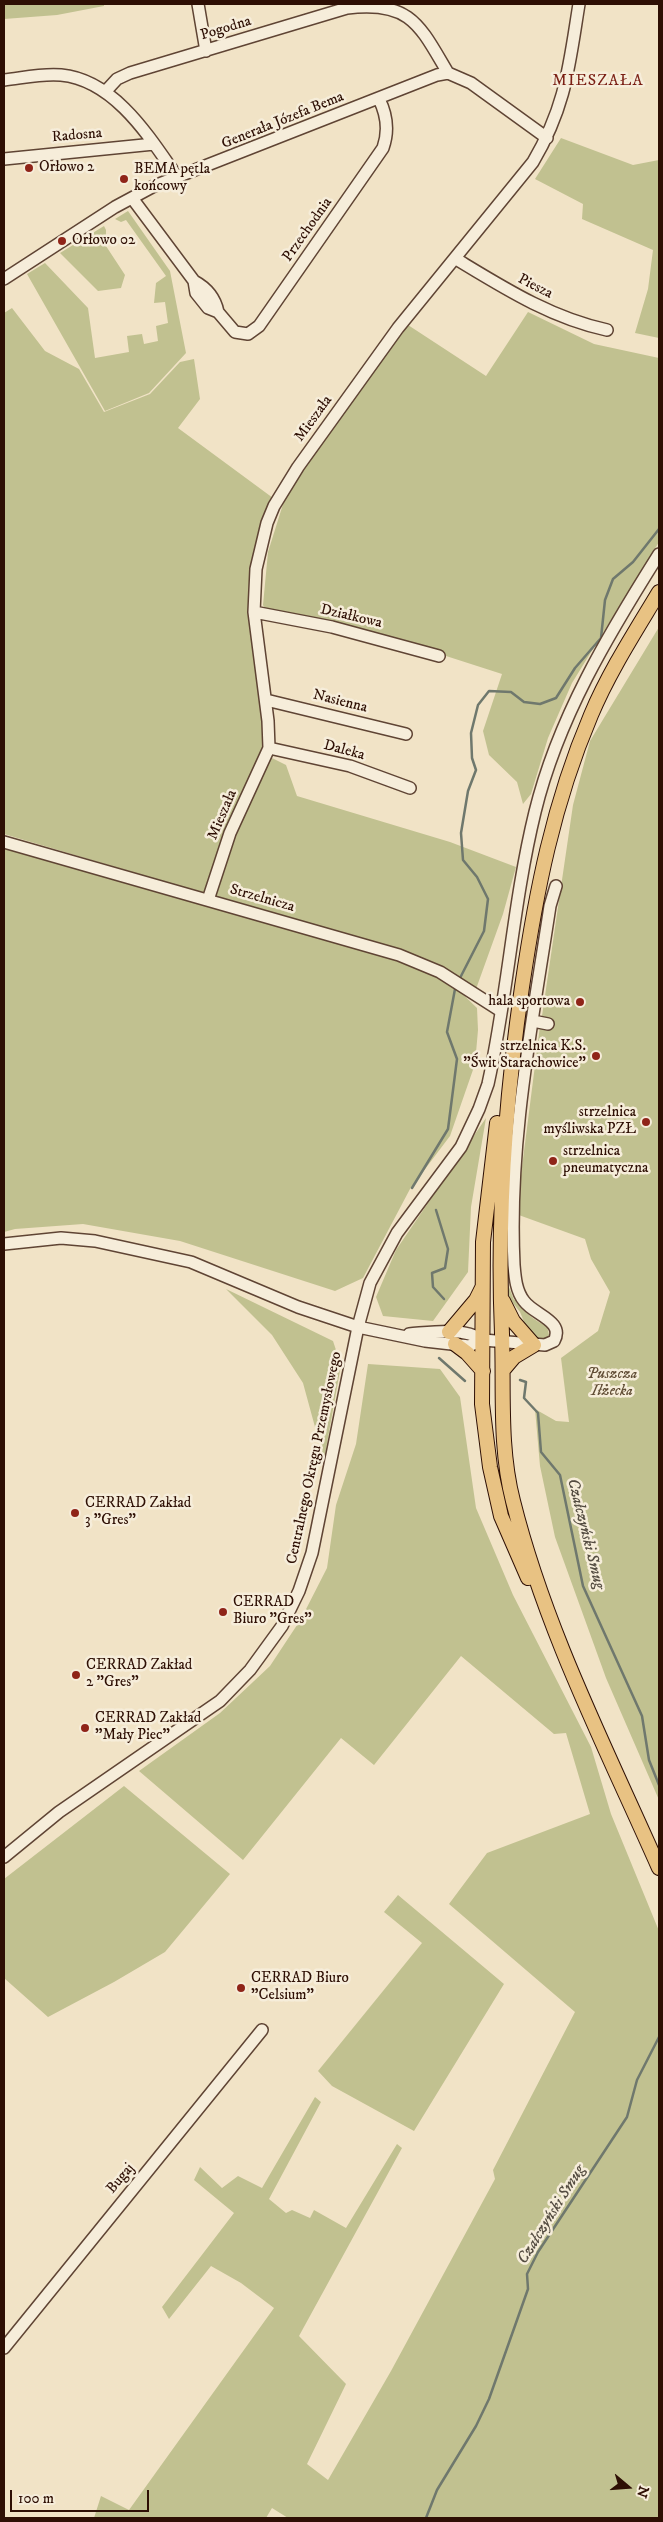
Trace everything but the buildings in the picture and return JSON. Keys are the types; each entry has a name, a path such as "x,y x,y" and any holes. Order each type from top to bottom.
{"main road":[{"path":"545,1609 512,1497 505,1457 500,1294 500,1199 512,1058 534,901 553,822 572,763 604,684 659,592"},
{"path":"512,1058 497,1124 483,1242 485,1436 490,1467 501,1516 530,1582 545,1609 659,1868"},
{"path":"482,1288 452,1338 483,1371"},
{"path":"500,1294 513,1321 534,1345 514,1356 502,1370"}],"street":[{"path":"198,4 206,51"},
{"name":"Pogodna","path":"106,92 117,79 130,73 347,8 375,4 394,8 412,16 448,73"},
{"name":"Mieszała","path":"208,900 230,833 269,748 266,700 254,612 256,569 266,523 279,497 398,328 511,192 533,162 547,138 564,94 579,4"},
{"path":"448,73 471,83 547,138"},
{"name":"Generała Józefa Bema","path":"4,279 154,186 448,73"},
{"path":"4,80 60,74 83,80 106,92 138,124 178,178"},
{"name":"Przechodnia","path":"132,198 194,281 205,287 216,302 218,312 236,333 248,334 259,326 383,148 387,136 385,111 379,99"},
{"name":"Radosna","path":"4,158 154,144"},
{"name":"Piesza","path":"456,259 542,308 583,325 607,330"},
{"name":"Centralnego Okręgu Przemysłowego","path":"4,1856 59,1812 220,1701 267,1649 291,1609 312,1553 358,1327 370,1283 397,1233 461,1148 479,1109 490,1075 522,870 535,810 547,773 585,679 659,554"},
{"name":"Działkowa","path":"254,612 332,627 439,656"},
{"name":"Nasienna","path":"266,700 406,734"},
{"name":"Daleka","path":"269,748 350,766 410,788"},
{"name":"Strzelnicza","path":"4,842 419,962 440,972 501,1011"},
{"path":"4,1244 31,1239 72,1238 117,1245 191,1262 298,1307 358,1327 425,1341 452,1338 469,1346 483,1340 534,1345 545,1345 554,1341 557,1330 551,1321 535,1313 522,1300 516,1281 514,1266 514,1170 517,1128 550,906 556,886"},
{"path":"533,1021 548,1024"},
{"name":"Bugaj","path":"4,2348 262,2030"}],"green space":[{"path":"4,4 104,4 104,6 57,15 4,19"},
{"path":"561,138 633,165 659,160 659,338 635,333 648,289 653,250 582,219 583,204 535,179"},
{"path":"128,211 170,271 186,353 149,393 105,411 27,274 45,263 88,308 95,358 129,352 127,336 142,334 144,344 158,341 156,326 168,323 165,302 154,303 156,283 166,276 126,220 121,222 115,219"},
{"path":"104,226 106,230 106,246 125,275 121,288 98,291 60,253"},
{"path":"12,308 45,351 79,369 104,412 150,394 180,362 194,359 200,399 178,428 273,498 252,574 249,619 261,711 264,754 286,765 297,796 450,842 516,867 503,914 476,989 412,955 4,834 4,313"},
{"path":"528,312 594,344 659,358 659,542 572,683 548,738 531,794 523,804 517,782 489,755 483,731 502,674 387,637 265,609 263,605 268,552 284,501 306,465 408,325 486,376"},
{"name":"Puszcza Iłżecka","path":"659,627 659,1800 606,1678 555,1537 540,1466 535,1409 556,1421 569,1422 561,1358 598,1331 610,1292 591,1259 585,1239 516,1214 540,1026 548,1027 549,1018 542,1016 573,805 590,741"},
{"path":"4,848 412,963 448,980 477,1008 478,1030 475,1064 450,1136 410,1189 363,1278 335,1291 180,1241 83,1224 15,1229 4,1232"},
{"path":"486,1118 471,1207 468,1272 433,1321 383,1316 376,1297 396,1250"},
{"path":"505,1277 514,1300 517,1299 529,1315 547,1326 549,1335 546,1338 535,1338 529,1334 520,1312 509,1298"},
{"path":"226,1289 333,1341 341,1365 324,1460 303,1383 272,1335"},
{"path":"368,1364 440,1369 460,1397 476,1508 513,1595 591,1747 611,1814 659,1931 659,2518 288,2518 272,2508 266,2518 94,2518 101,2496 129,2510 274,2308 241,2283 211,2266 169,2319 162,2307 234,2213 194,2180 200,2167 222,2188 238,2176 262,2188 315,2097 321,2102 269,2199 286,2213 292,2210 310,2218 314,2210 346,2228 397,2144 402,2148 299,2336 346,2384 307,2464 328,2480 391,2371 495,2179 493,2170 575,2012 449,1904 487,1853 590,1814 566,1733 554,1734 461,1656 374,1765 341,1738 243,1860 139,1771 220,1713 270,1666 301,1619 327,1568 336,1505 356,1444"},
{"path":"124,1786 230,1874 165,1952 48,2017 4,1978 4,1879"},
{"path":"398,1895 504,1984 414,2131 332,2086 318,2071 422,1943 384,1912"}],"waterway":[{"name":"Czałczyński Smug","path":"459,980 484,931 488,899 477,877 463,860 461,833 468,791 476,770 472,758 471,733 478,705 489,691 511,692 524,702 540,704 556,698 575,668 601,638 605,600 613,579 633,562 659,529"},
{"name":"Czałczyński Smug","path":"412,1188 448,1129 457,1059 447,1032 455,989"},
{"name":"Czałczyński Smug","path":"436,1210 448,1249 445,1268 432,1273 433,1287 444,1299"},
{"name":"Czałczyński Smug","path":"439,1358 465,1381"},
{"name":"Czałczyński Smug","path":"520,1380 526,1382 524,1398 538,1413 541,1452 560,1475 583,1586 642,1716 649,1760 659,1785"},
{"name":"Czałczyński Smug","path":"426,2518 437,2490 476,2426 489,2399 528,2289 527,2274 538,2252 627,2117 637,2080 659,2037"}],"place":[{"name":"Orłowo 2","path":"29,168"},
{"name":"BEMA pętla końcowy","path":"124,179"},
{"name":"Orłowo 02","path":"62,241"},
{"name":"hala sportowa","path":"580,1002"},
{"name":"strzelnica K.S. \"Świt Starachowice\"","path":"596,1056"},
{"name":"strzelnica myśliwska PZŁ","path":"646,1122"},
{"name":"strzelnica pneumatyczna","path":"553,1161"},
{"name":"CERRAD Zakład 3 \"Gres\"","path":"75,1513"},
{"name":"CERRAD Biuro \"Gres\"","path":"223,1612"},
{"name":"CERRAD Zakład 2 \"Gres\"","path":"76,1675"},
{"name":"CERRAD Zakład \"Mały Piec\"","path":"85,1728"},
{"name":"CERRAD Biuro \"Celsium\"","path":"241,1988"}],"district":[{"name":"MIESZAŁA","path":"598,82"}]}
